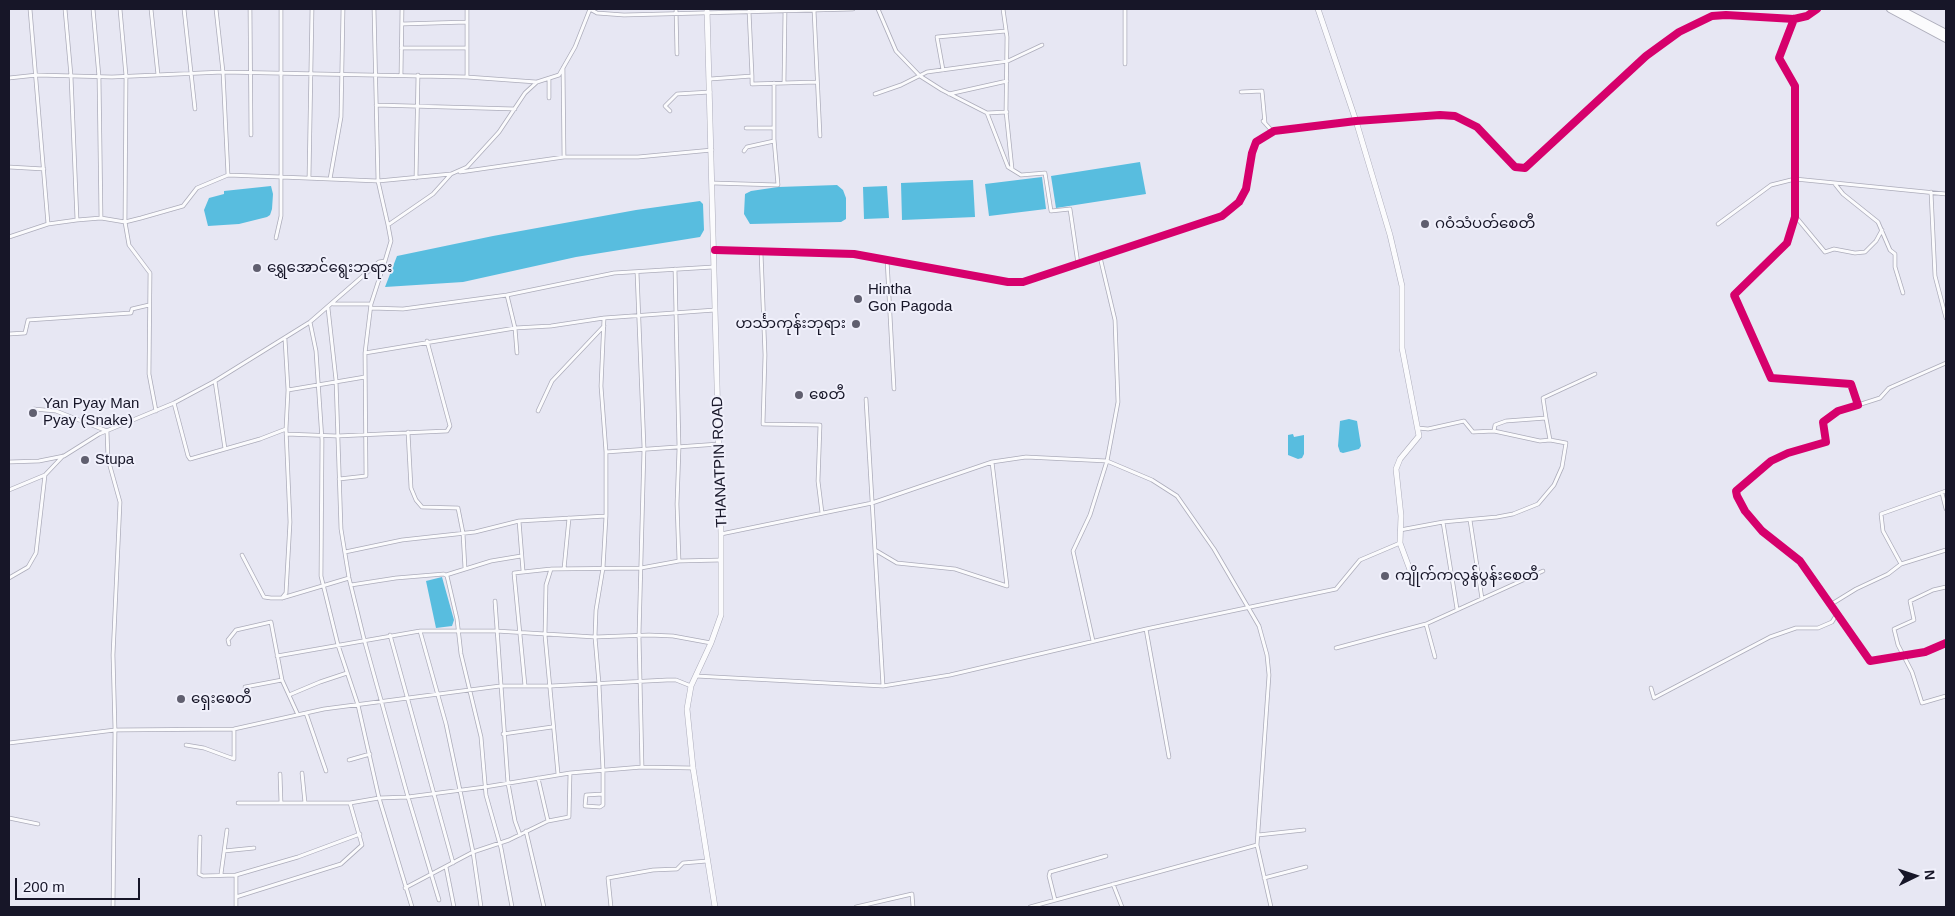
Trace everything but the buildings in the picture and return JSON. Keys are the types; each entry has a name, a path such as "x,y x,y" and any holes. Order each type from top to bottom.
{"highway":[{"path":"1890,9 1910,14 1946,39"},
{"path":"1900,9 1946,34"}],"main road":[{"path":"1318,9 1356,121 1390,235 1402,286 1402,348 1419,436 1400,459 1396,469 1400,494 1400,542 1413,578"},
{"name":"THANATPIN ROAD","path":"707,11 722,534 721,615 711,643 690,686 687,719 715,907"}],"street":[{"path":"30,9 48,224"},
{"path":"65,9 71,76 77,220"},
{"path":"93,9 99,77 101,218"},
{"path":"120,9 126,76 125,222 128,245 150,273 149,374 156,411"},
{"path":"151,9 158,75"},
{"path":"184,9 196,109"},
{"path":"216,9 223,72 228,175"},
{"path":"250,9 251,135"},
{"path":"276,238 281,216 281,9"},
{"path":"309,178 312,9"},
{"path":"330,179 341,117 343,9"},
{"path":"339,479 366,476 364,434 365,353 371,306 386,261 390,241 378,180 374,75 374,9"},
{"path":"401,75 402,9"},
{"path":"467,9 467,77"},
{"path":"9,78 37,75 99,77 223,72 467,77 537,82 557,77 576,47 590,9 597,13 676,14 707,11 853,9"},
{"path":"676,9 677,54"},
{"path":"878,9 886,32 896,51 921,77 949,94 988,113 1006,112"},
{"path":"1003,9 1007,61 1006,112 1012,169"},
{"path":"1125,9 1125,64"},
{"path":"715,250 854,254 1008,282 1022,282 1222,216 1239,202 1246,189 1252,153 1256,142 1273,132 1356,121 1440,115 1455,116 1477,127 1515,167 1525,168 1646,56 1679,32 1712,16 1794,19 1807,16 1817,9"},
{"path":"784,82 785,10"},
{"path":"814,10 820,136"},
{"path":"749,11 752,84 816,82"},
{"path":"1794,19 1778,58 1795,86 1795,217 1787,243 1734,295 1771,378 1850,384 1858,405"},
{"path":"402,24 467,22"},
{"path":"943,70 937,37 1006,31"},
{"path":"875,94 921,77 927,72 1007,61 1042,45"},
{"path":"401,48 467,48"},
{"path":"563,68 564,157"},
{"path":"416,178 418,76"},
{"path":"710,79 752,76"},
{"path":"549,98 550,79"},
{"path":"949,94 1007,81"},
{"path":"388,225 433,194 451,174 468,166 499,132 524,93 537,82"},
{"path":"713,183 778,185 774,139 774,83"},
{"path":"1241,92 1262,91 1264,122 1273,132"},
{"path":"670,111 664,106 677,94 710,92"},
{"path":"376,105 515,109"},
{"path":"988,113 1008,167 1020,175 1045,173 1051,211 1070,209 1078,264"},
{"path":"746,128 774,128"},
{"path":"744,151 747,147 774,139"},
{"path":"9,237 48,224 101,218 125,222 183,206 197,188 228,175 378,180 451,174 564,157 638,156 712,150"},
{"path":"9,167 44,169"},
{"path":"1718,224 1771,185 1795,179 1946,194"},
{"path":"1835,184 1843,194 1878,222 1890,250 1894,254 1895,267 1903,293"},
{"path":"1931,192 1935,276 1946,318"},
{"path":"1795,217 1825,252 1834,249 1855,253 1865,252 1876,241 1882,230"},
{"path":"761,252 765,355 763,424 820,425 818,481 822,513"},
{"path":"1093,641 1073,551 1090,516 1107,461 1118,402 1115,320 1100,256"},
{"path":"887,259 894,389"},
{"path":"9,490 45,475 64,456 107,431 174,403 215,381 310,322 379,262 386,261"},
{"path":"332,304 402,309 506,295 590,277 675,269 715,268"},
{"path":"675,269 679,448 677,504 679,561"},
{"path":"638,272 644,448 639,635 642,767"},
{"path":"506,295 516,328 517,353"},
{"path":"9,334 25,333 28,320 131,313 132,309 149,305"},
{"path":"328,307 336,380 341,529 349,578 364,640 430,876 439,900"},
{"path":"365,353 427,341 516,328 551,326 604,318 677,315 716,310"},
{"path":"603,794 586,795 585,806 602,807 603,794 599,684 595,637 596,610 603,568 606,516 606,452 601,386 604,318"},
{"path":"310,322 322,434 321,576 338,645 358,705 379,798 412,907"},
{"path":"538,411 552,381 604,326"},
{"path":"282,598 286,593 290,522 286,434 288,390 285,338"},
{"path":"286,434 337,436 448,431 450,426 427,341"},
{"path":"1946,363 1889,388 1880,398 1838,411 1824,422 1826,442 1788,453 1771,461 1736,491 1745,511 1762,531 1800,561 1870,661 1925,652 1946,643"},
{"path":"1550,440 1543,398 1595,374"},
{"path":"288,390 318,383 365,377"},
{"path":"215,381 225,449"},
{"path":"866,399 883,686"},
{"path":"174,403 190,459 260,440 286,429"},
{"path":"34,410 56,411 107,431"},
{"path":"1494,431 1495,425 1506,420 1546,418"},
{"path":"1400,530 1443,522 1513,514 1538,504 1554,485 1562,467 1565,451 1566,443 1550,440 1540,441 1494,431 1472,432 1464,421 1428,429 1418,428"},
{"path":"107,431 108,459 120,502 113,655 115,730 113,907"},
{"path":"408,432 411,488 416,500 422,507 458,508 463,533 465,569"},
{"path":"606,452 718,444"},
{"path":"9,462 39,461 64,456"},
{"path":"722,534 872,503 992,462 1026,457 1107,461 1152,480 1177,496 1214,549 1258,626 1267,655 1270,675 1256,844 1271,907"},
{"path":"875,550 896,563 955,569 1007,586 992,462"},
{"path":"9,578 28,567 36,553 45,475"},
{"path":"1901,564 1883,531 1881,514 1946,491"},
{"path":"1942,493 1946,509"},
{"path":"345,552 402,540 463,533 519,521 606,516"},
{"path":"564,569 569,518"},
{"path":"1470,520 1482,599"},
{"path":"519,521 523,571"},
{"path":"1443,522 1457,609"},
{"path":"696,676 883,686 950,675 1146,629 1336,589 1360,560 1400,542"},
{"path":"1830,605 1856,589 1888,574 1901,564 1946,550"},
{"path":"242,554 264,597 282,598 349,578"},
{"path":"351,585 396,578 446,575 521,556"},
{"path":"525,686 514,575 523,571 641,568 679,561 722,560"},
{"path":"551,569 546,585 545,635 551,686 552,727 558,774"},
{"path":"1336,648 1426,624 1543,572"},
{"path":"446,575 481,737 485,787 498,844 501,848 512,907"},
{"path":"1946,587 1933,590 1910,601 1914,620 1894,629 1922,703 1946,696"},
{"path":"495,601 508,783 514,821 520,834"},
{"path":"1650,688 1654,698 1770,637 1796,628 1818,628 1832,622 1836,614"},
{"path":"229,644 228,640 236,630 271,622 282,680 299,715"},
{"path":"1426,624 1434,657"},
{"path":"1146,629 1169,757"},
{"path":"276,656 420,631 496,631 595,637 673,636 711,643"},
{"path":"420,631 438,695 473,852 481,907"},
{"path":"390,635 432,794 453,863"},
{"path":"289,695 320,682 348,674"},
{"path":"245,687 282,680"},
{"path":"9,743 115,730 234,729 306,713 500,686 551,686 676,680 690,686"},
{"path":"306,713 326,771"},
{"path":"504,734 552,727"},
{"path":"186,745 204,748 234,759 234,729"},
{"path":"349,760 370,754"},
{"path":"238,803 350,803 379,798 408,797 485,787 558,774 642,767 693,768"},
{"path":"302,773 305,803"},
{"path":"405,888 473,852 498,844 548,822 569,817 570,773"},
{"path":"280,774 281,803"},
{"path":"538,778 548,822"},
{"path":"236,897 341,864 362,844 350,803"},
{"path":"9,818 38,824"},
{"path":"221,874 227,830"},
{"path":"1258,835 1304,830"},
{"path":"526,832 544,907"},
{"path":"200,837 199,874 202,876 236,875 298,857 360,834"},
{"path":"1030,907 1256,844"},
{"path":"224,852 254,848"},
{"path":"1054,900 1049,876 1050,872 1106,856"},
{"path":"611,907 608,878 653,870 677,869 683,864 708,860"},
{"path":"446,867 454,907"},
{"path":"1264,878 1306,867"},
{"path":"236,875 236,907"},
{"path":"1113,884 1122,907"},
{"path":"856,907 912,894 913,907"}],"water":[{"path":"1140,162 1146,194 1056,208 1051,176"},
{"path":"1042,177 1046,209 989,216 985,184"},
{"path":"973,180 975,217 902,220 901,183"},
{"path":"837,185 843,190 846,198 846,219 841,222 750,224 744,214 745,194 751,191 778,187"},
{"path":"271,186 273,194 272,209 267,217 239,224 208,226 204,210 209,198 224,194 224,191"},
{"path":"887,186 889,218 864,219 863,187"},
{"path":"700,201 703,204 704,230 700,237 576,257 463,282 385,287 397,256 636,210"},
{"path":"1349,419 1357,421 1361,446 1359,449 1343,453 1340,452 1338,446 1340,421"},
{"path":"1293,434 1294,437 1304,435 1304,454 1302,458 1298,459 1288,455 1288,435"},
{"path":"442,577 454,620 452,626 436,628 426,581"}],"cycle path":[{"path":"715,250 854,254 1008,282 1023,282 1222,216 1239,202 1246,189 1252,153 1256,142 1274,131 1356,121 1440,115 1455,116 1477,127 1515,167 1525,168 1646,56 1679,32 1712,16 1726,15 1794,19 1807,16 1817,9"},
{"path":"1794,19 1779,58 1795,86 1795,217 1787,243 1734,295 1771,378 1851,384 1858,405 1838,411 1823,422 1826,442 1788,453 1771,461 1736,491 1737,496 1745,511 1762,531 1800,561 1870,661 1925,652 1946,643"}],"place":[{"name":"ဂဝံသံပတ်စေတီ","path":"1425,224"},
{"name":"ရွှေအောင်ရွေးဘုရား","path":"257,268"},
{"name":"Hintha Gon Pagoda","path":"858,299"},
{"name":"ဟင်္သာကုန်းဘုရား","path":"856,324"},
{"name":"စေတီ","path":"799,395"},
{"name":"Yan Pyay Man Pyay (Snake)","path":"33,413"},
{"name":"Stupa","path":"85,460"},
{"name":"ကျိုက်ကလွန်ပွန်းစေတီ","path":"1385,576"},
{"name":"ရှေးစေတီ","path":"181,699"}]}
